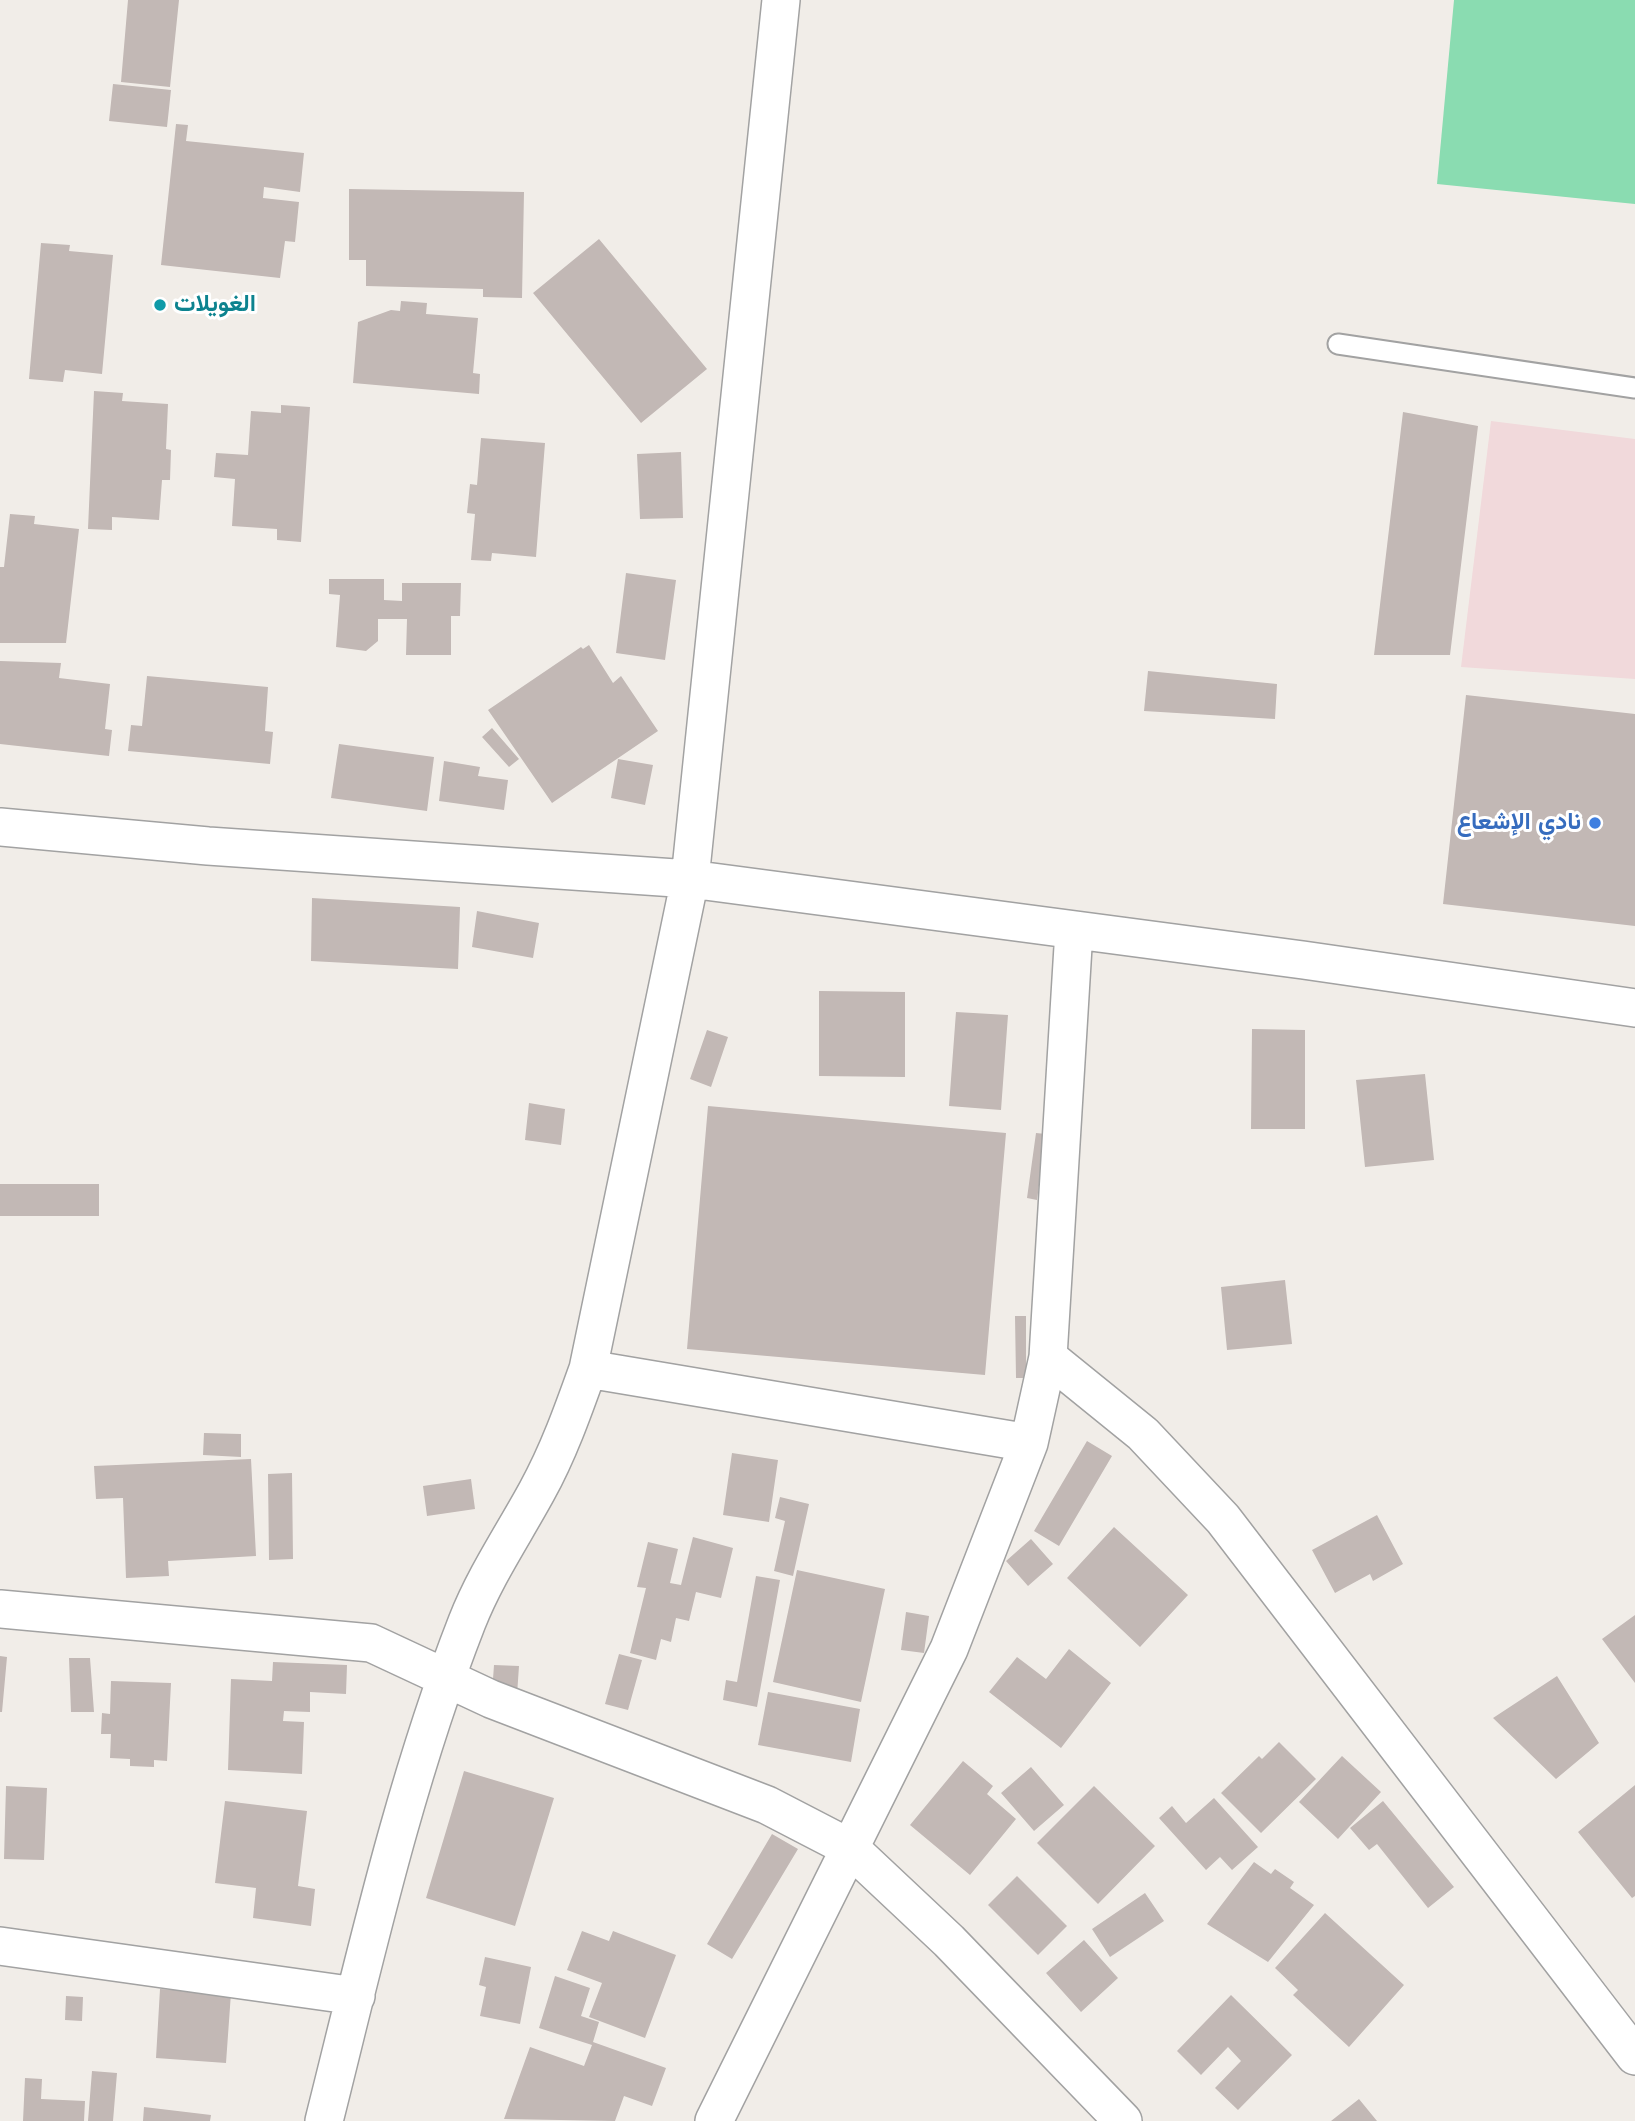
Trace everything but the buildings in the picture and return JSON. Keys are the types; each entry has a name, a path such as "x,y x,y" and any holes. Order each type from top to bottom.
{"street":[{"path":"324,2121 356,1996 445,1680 468,1618 499,1556 538,1490 569,1423 588,1369 690,879 781,0"},
{"path":"0,827 222,847 690,879 1635,1008"},
{"path":"714,2121 949,1649 1029,1443 1048,1357 1074,930"},
{"path":"1048,1357 1143,1434 1223,1519 1635,2056"},
{"path":"588,1369 1029,1443"},
{"path":"0,1609 372,1643 445,1680 767,1805 850,1849 949,1941 1123,2121"},
{"path":"0,1946 356,1996"}],"lane":[{"path":"1338,344 1635,388"}],"shaded area":[{"path":"1491,421 1635,439 1635,679 1461,667"}],"green space":[{"path":"1454,0 1635,0 1635,204 1437,184"}],"place":[{"name":"الغويلات","path":"160,305"},
{"name":"نادي الإشعاع","path":"1595,823"}]}
